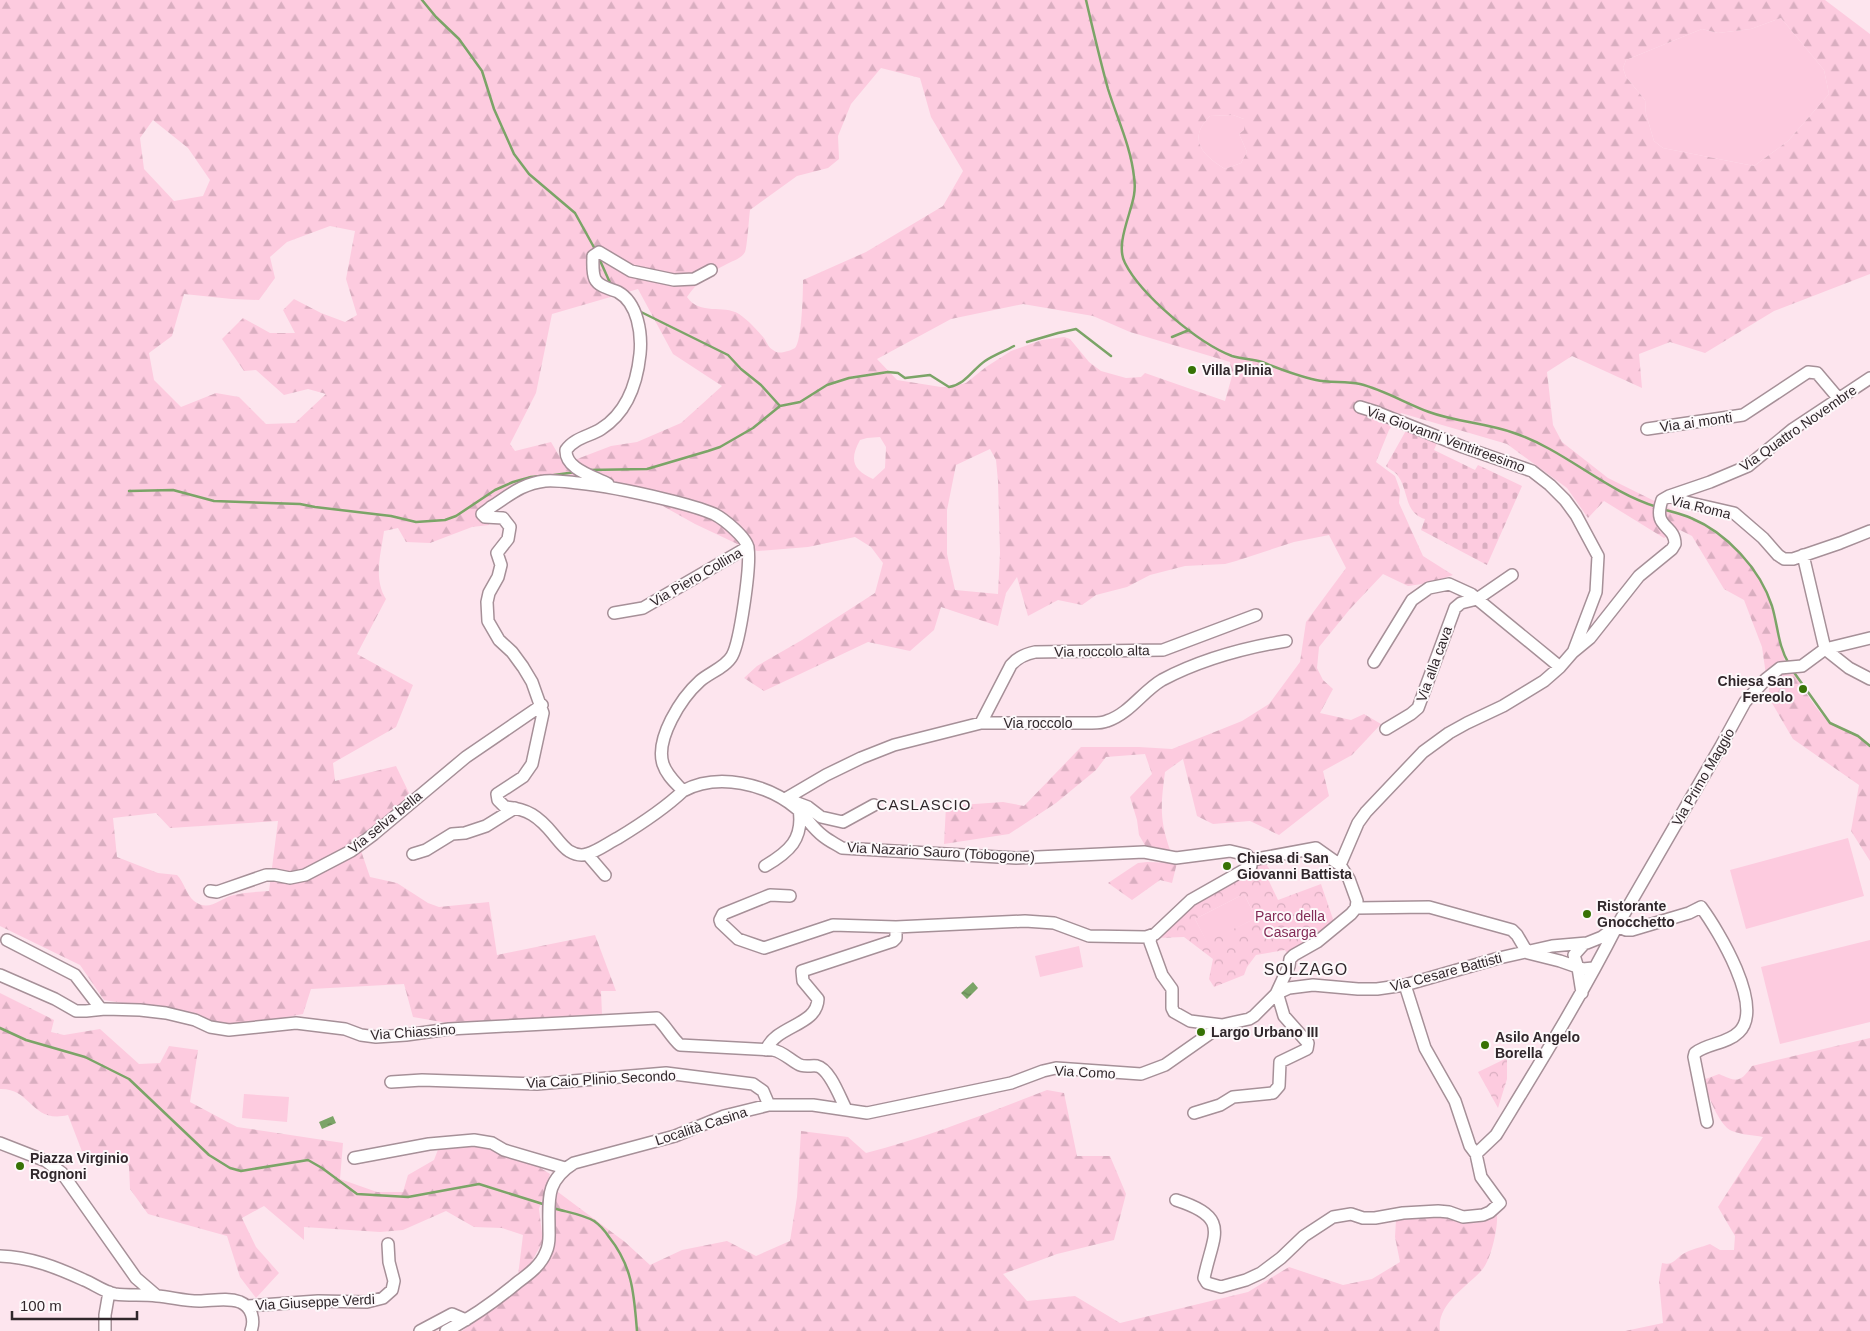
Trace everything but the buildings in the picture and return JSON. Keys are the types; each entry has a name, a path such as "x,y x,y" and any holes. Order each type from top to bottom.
{"street":[{"path":"614,487 575,467 566,459 567,447 584,435 601,430 626,403 634,388 638,374 642,340 634,311 629,301 623,296 598,282 593,268 593,256 598,252 631,271 674,280 694,279 711,270"},
{"name":"Via ai monti","path":"1647,429 1743,415 1808,372 1817,373 1839,399"},
{"name":"Via Quattro Novembre","path":"1663,502 1748,466 1793,430 1870,378"},
{"name":"Via Giovanni Ventitreesimo","path":"1360,407 1463,448 1532,471 1565,500 1576,515 1598,556 1596,592 1574,652"},
{"path":"548,480 614,487 692,506 716,515 745,540 748,547 748,566 740,627 731,659 699,682 687,696 674,714 661,746 663,765 670,777 684,791 644,822 587,854 581,855 567,850 541,821 529,812 505,807 496,797 500,791 523,777 532,764 544,712 532,682 512,652 493,632 488,621 486,612 489,593 501,565 497,553 508,539 510,526 503,518 485,517 482,514 523,486 532,483 548,480"},
{"path":"1340,865 1358,823 1366,812 1424,752 1449,733 1503,706 1544,680 1560,667 1590,638 1639,576 1672,549 1675,544 1675,538 1665,527 1663,502"},
{"name":"Via Roma","path":"1663,502 1686,502 1734,513 1784,559 1793,559 1840,544 1870,531"},
{"name":"Via Piero Collina","path":"614,613 643,608 748,547"},
{"path":"1803,555 1825,649 1849,668 1870,679"},
{"name":"Via alla cava","path":"1386,728 1416,711 1453,611 1459,604 1477,599 1512,575"},
{"path":"1374,662 1412,600 1429,588 1449,584 1471,594 1527,642 1560,667"},
{"name":"Via roccolo alta","path":"981,723 1011,665 1018,658 1026,654 1035,652 1163,650 1256,615"},
{"name":"Via Primo Maggio","path":"1476,1154 1496,1134 1582,993 1617,926 1722,746 1745,702 1766,679 1780,668 1802,666 1825,649 1870,638"},
{"name":"Via roccolo","path":"785,799 834,771 894,745 981,723 1092,724 1106,722 1126,710 1152,688 1171,676 1250,647 1286,641"},
{"name":"Via selva bella","path":"210,891 216,892 266,875 290,878 305,875 342,856 360,845 466,757 542,705"},
{"name":"Via Nazario Sauro (Tobogone)","path":"684,791 695,785 715,782 751,786 785,799 798,809 822,836 842,848 1016,858 1144,852 1176,858 1230,851 1247,856 1251,860"},
{"path":"785,799 801,803 821,817 843,822 874,804"},
{"path":"413,854 426,850 452,834 465,833 486,826 515,808"},
{"path":"765,866 787,851 795,842 801,823 798,809"},
{"path":"1194,1113 1220,1105 1233,1097 1273,1094 1279,1086 1280,1062 1307,1049 1308,1044 1284,1016 1276,994 1289,966 1290,959 1317,942 1351,914 1356,908 1357,901 1349,879 1340,865 1316,848 1251,860 1251,866 1191,900 1151,936 1150,942 1162,975 1172,989 1172,1008 1174,1012 1190,1021 1222,1025"},
{"path":"587,854 605,875"},
{"path":"790,896 770,895 757,899 723,914 720,920 721,923 738,939 764,948 833,925 896,927 1025,922 1054,923 1089,936 1151,936"},
{"path":"1356,908 1429,907 1512,930 1527,952"},
{"path":"1617,926 1632,930 1689,913 1701,907 1729,951 1746,999 1748,1017 1744,1025 1732,1037 1704,1047 1695,1054 1706,1122"},
{"name":"Via Primo Maggio","path":"1583,944 1602,937 1617,926"},
{"path":"846,1109 831,1080 819,1066 800,1066 779,1051 766,1050 770,1042 779,1033 806,1018 816,1008 818,999 805,984 801,975 802,971 893,941 896,938 896,927"},
{"path":"7,940 75,975 101,1009"},
{"path":"1578,968 1589,970 1596,964 1591,949 1583,944 1574,955 1582,993"},
{"name":"Via Cesare Battisti","path":"1276,994 1289,988 1313,985 1358,989 1405,985 1499,958 1552,946 1583,944"},
{"name":"Via Cesare Battisti","path":"1527,952 1560,960 1578,968"},
{"name":"Via Chiassino","path":"0,975 55,999 76,1011 101,1009 166,1013 196,1020 210,1027 229,1030 296,1023 345,1029 361,1035 376,1037 449,1029 657,1018 680,1044 766,1050"},
{"path":"1176,1200 1196,1208 1214,1222 1216,1229 1215,1242 1204,1278 1207,1283 1221,1287 1246,1280 1261,1273 1281,1258 1304,1236 1333,1216 1350,1214 1363,1218 1375,1218 1403,1213 1449,1212 1462,1217 1484,1215 1500,1203 1481,1177 1476,1154 1470,1146 1451,1093 1425,1048 1405,985"},
{"name":"Via Como","path":"846,1109 867,1113 884,1111 1011,1083 1056,1068 1141,1074 1165,1065 1222,1025 1249,1019 1276,994"},
{"name":"Via Caio Plinio Secondo","path":"391,1082 422,1080 537,1084 666,1073 753,1084 763,1091 769,1105"},
{"name":"Località Casina","path":"565,1168 574,1163 674,1136 724,1116 769,1105 813,1105 846,1109"},
{"path":"354,1158 429,1144 474,1140 492,1143 504,1150 565,1168 555,1179 549,1193 549,1244 538,1264 493,1303 446,1331"},
{"path":"0,1143 46,1161 62,1173 136,1278 157,1296"},
{"name":"Via Giuseppe Verdi","path":"248,1306 318,1301 367,1302 383,1298 392,1290 394,1281 389,1262 388,1244"},
{"path":"0,1256 36,1260 109,1292 170,1299 199,1301 230,1300 240,1302 248,1306 253,1317 251,1331"},
{"path":"121,1294 128,1290 136,1278"},
{"path":"105,1331 106,1306 109,1292"},
{"path":"420,1331 452,1314 466,1320"}],"green space":[{"path":"0,0 1825,0 1870,34 1870,274 1774,311 1705,353 1670,342 1639,354 1642,388 1572,356 1547,372 1553,425 1562,442 1608,478 1705,526 1738,549 1754,568 1771,603 1785,661 1766,675 1762,647 1744,600 1724,589 1692,536 1680,530 1664,538 1604,501 1588,518 1567,488 1507,444 1401,413 1389,430 1376,462 1395,476 1400,490 1399,503 1423,556 1453,575 1429,583 1408,586 1383,574 1350,609 1319,647 1317,668 1323,680 1333,689 1320,713 1351,720 1364,714 1381,724 1352,755 1323,771 1329,796 1279,835 1250,821 1213,824 1197,816 1183,759 1165,772 1162,811 1166,839 1170,850 1146,847 1139,835 1137,820 1130,797 1152,774 1145,754 1106,757 1096,770 1056,803 1009,834 944,844 946,806 1003,802 1024,806 1081,747 1172,749 1242,721 1269,704 1300,662 1306,622 1346,568 1329,535 1294,542 1225,564 1185,566 1150,575 1127,587 1096,595 1082,605 1058,600 1028,616 1017,577 1006,593 998,626 941,607 934,630 910,651 868,642 764,691 744,678 757,666 802,640 875,593 883,563 871,547 855,537 808,547 758,551 748,549 644,498 572,479 501,497 489,525 472,527 430,543 406,542 398,528 384,531 379,574 382,591 386,599 357,654 413,685 396,727 333,763 335,781 396,766 410,795 358,842 370,877 397,883 428,903 439,907 489,902 497,955 595,935 616,991 601,991 602,1014 459,1025 413,1017 404,984 311,989 303,1014 233,1027 193,1015 104,1000 80,965 0,926","holes":["1781,18 1824,70 1829,94 1788,141 1754,166 1663,148 1654,141 1646,114 1645,100 1626,77 1623,68 1626,60 1702,29 1718,33 1751,29","881,68 920,78 931,117 963,171 943,206 866,252 803,280 802,316 797,344 793,349 780,353 776,352 749,322 739,314 733,311 705,308 692,303 687,297 704,278 739,258 745,252 750,210 797,176 828,168 839,159 838,136 851,104","1233,115 1244,119 1244,130 1239,134 1247,152 1241,163 1225,169 1204,152 1200,146 1199,139 1199,132 1210,116","153,120 188,148 210,180 203,196 174,201 144,169 140,138","330,226 355,231 346,279 357,315 345,322 321,313 294,299 283,310 295,333 270,333 243,318 222,339 244,371 256,370 284,395 308,389 326,394 295,423 266,424 239,397 216,393 181,407 154,380 149,353 172,336 184,294 259,300 275,278 270,257 287,242","638,289 673,354 722,386 681,423 637,442 611,446 564,464 551,442 515,451 510,444 536,393 552,314","1023,304 1093,316 1130,332 1230,362 1232,376 1225,401 1145,373 1141,377 1126,378 1101,371 1089,362 1070,339 1064,337 1042,340 1011,351 966,383 950,387 897,380 877,359 951,319","880,437 886,447 885,468 873,479 861,472 855,464 855,453 860,440","990,449 996,460 998,481 1000,553 998,594 955,590 947,554 947,510 956,465","156,813 170,828 278,821 269,891 238,894 205,906 191,898 177,875 158,873 117,857 113,818"]},
{"path":"1781,18 1824,70 1829,94 1788,141 1754,166 1663,148 1654,141 1646,114 1645,100 1626,77 1623,68 1626,60 1702,29 1718,33 1751,29"},
{"path":"1233,115 1244,119 1244,130 1239,134 1247,152 1241,163 1225,169 1204,152 1200,146 1199,132 1210,116"},
{"path":"1408,427 1438,441 1434,450 1475,470 1478,465 1522,486 1487,565 1421,530 1425,519 1413,512 1398,476 1386,466"},
{"path":"1791,669 1815,705 1831,723 1862,739 1870,748 1870,861 1851,831 1859,785 1793,739 1769,698 1769,686 1777,677"},
{"path":"1848,838 1864,896 1746,929 1730,870"},
{"name":"Parco della Casarga","path":"1265,862 1273,875 1268,879 1278,900 1321,884 1334,922 1307,945 1288,955 1285,950 1256,955 1247,967 1244,975 1214,987 1209,979 1213,959 1184,937 1155,938 1192,902","holes":["1244,894 1256,918 1207,942 1195,919"]},
{"path":"1138,863 1177,863 1172,883 1160,880 1132,900 1108,883"},
{"path":"1244,894 1256,918 1207,943 1195,919"},
{"path":"1870,940 1870,1022 1780,1044 1761,967"},
{"path":"1079,946 1083,967 1040,977 1035,956"},
{"path":"0,993 54,1020 51,1032 64,1035 100,1029 139,1064 160,1063 169,1046 198,1050 190,1102 237,1127 343,1143 340,1179 377,1192 403,1192 408,1175 434,1160 439,1147 483,1144 537,1162 539,1167 550,1174 539,1209 543,1241 531,1263 518,1276 523,1235 502,1228 474,1227 446,1211 403,1230 380,1232 304,1227 304,1240 264,1206 242,1218 256,1247 279,1273 256,1298 240,1277 227,1236 148,1214 130,1189 129,1166 116,1154 83,1154 68,1115 46,1115 19,1094 11,1090 0,1089"},
{"path":"1870,1038 1870,1331 1625,1331 1663,1323 1659,1281 1662,1263 1671,1263 1686,1252 1710,1244 1720,1250 1734,1250 1735,1236 1718,1207 1763,1137 1732,1131 1727,1128 1714,1108 1703,1080 1719,1074 1730,1079 1738,1079 1744,1076 1752,1066"},
{"path":"1507,1058 1507,1079 1498,1108 1478,1072"},
{"path":"1047,1090 1064,1093 1077,1156 1110,1156 1126,1194 1114,1240 1057,1254 1003,1274 1027,1301 1075,1296 1120,1323 1248,1292 1289,1267 1343,1285 1372,1279 1400,1262 1395,1237 1396,1220 1416,1217 1431,1216 1475,1223 1497,1215 1491,1252 1482,1270 1448,1304 1440,1321 1440,1331 462,1331 517,1291 522,1286 520,1280 547,1257 553,1210 558,1192 625,1242 650,1265 682,1250 727,1241 756,1256 790,1241 797,1197 801,1131 848,1137 866,1153 935,1132"},
{"path":"244,1094 289,1097 287,1122 242,1118"}],"water":[{"path":"973,982 978,988 967,999 961,993"},
{"path":"333,1116 336,1123 322,1129 319,1122"}],"waterway":[{"path":"422,0 436,17 459,39 482,71 494,109 514,154 529,174 575,213 596,251"},
{"path":"1086,0 1108,89 1130,155 1134,179 1134,195 1123,239 1122,256 1133,276 1172,317 1218,350 1232,356 1259,361 1316,380 1360,384 1439,415 1493,427 1533,440 1620,491 1657,507"},
{"path":"598,256 611,285"},
{"path":"639,311 728,355 741,369 761,385 780,406 800,402 827,385 849,378 888,372 898,373 905,378 930,375 949,387 960,383 985,361 1014,346"},
{"path":"1027,342 1076,329 1111,356"},
{"path":"1172,337 1189,330"},
{"path":"589,470 647,469 720,447 753,428 780,406"},
{"path":"554,475 576,472"},
{"path":"129,491 173,490 214,501 300,504 391,516 416,522 445,520 456,516 495,490 513,482 541,476"},
{"path":"1662,509 1688,517 1717,533 1751,566 1767,592 1780,643 1789,664"},
{"path":"1793,671 1830,723 1858,736 1870,746"},
{"path":"0,1028 26,1040 85,1057 129,1079 209,1155 230,1168 241,1171 308,1160 357,1194 408,1197 479,1184 546,1205"},
{"path":"553,1208 594,1221 604,1230 617,1248 628,1270 631,1282 637,1331"}],"place":[{"name":"Villa Plinia","path":"1192,370"},
{"name":"Chiesa San Fereolo","path":"1803,689"},
{"name":"Chiesa di San Giovanni Battista","path":"1227,866"},
{"name":"Ristorante Gnocchetto","path":"1587,914"},
{"name":"Largo Urbano III","path":"1201,1032"},
{"name":"Asilo Angelo Borella","path":"1485,1045"},
{"name":"Piazza Virginio Rognoni","path":"20,1166"}],"district":[{"name":"CASLASCIO","path":"924,805"},
{"name":"SOLZAGO","path":"1306,969"}]}
